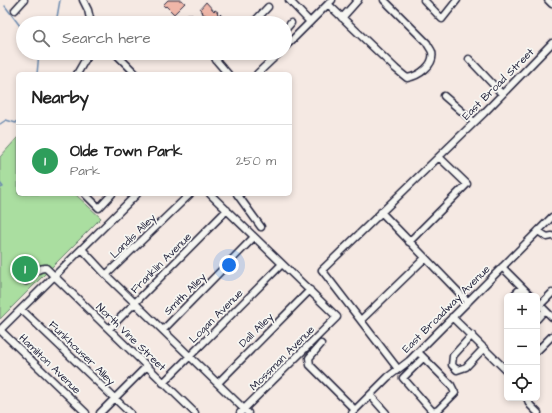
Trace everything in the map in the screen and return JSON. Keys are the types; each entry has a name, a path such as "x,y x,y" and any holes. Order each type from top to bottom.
{"street":[{"path":"15,10 24,0"},
{"path":"83,0 89,16"},
{"path":"289,0 310,22"},
{"path":"342,18 358,0"},
{"path":"292,39 330,2 342,18 396,69 408,78 416,76 427,68 432,58 432,51 427,43 384,0"},
{"path":"424,0 442,19 457,0"},
{"path":"548,0 552,4"},
{"path":"259,16 268,6"},
{"name":"East Broad Street","path":"361,320 322,270 439,157 552,43"},
{"path":"469,59 502,94"},
{"path":"78,72 85,60"},
{"path":"122,60 134,72"},
{"path":"216,60 226,72"},
{"path":"259,72 268,60"},
{"path":"444,96 474,122"},
{"path":"409,242 467,184 439,157"},
{"path":"90,196 99,208 110,196"},
{"path":"128,196 131,200"},
{"path":"0,330 135,196"},
{"name":"Landis Alley","path":"106,275 188,196"},
{"path":"212,196 310,290"},
{"path":"238,196 261,227"},
{"name":"Franklin Avenue","path":"109,329 227,210"},
{"path":"381,212 468,302"},
{"name":"East Broadway Avenue","path":"354,412 370,395 418,352 552,217"},
{"path":"538,231 546,237 552,236"},
{"name":"Smith Alley","path":"163,330 254,237"},
{"path":"82,249 135,304 218,383 244,412"},
{"path":"398,369 361,320 425,258"},
{"name":"Logan Avenue","path":"164,383 282,264"},
{"path":"502,267 528,293"},
{"path":"26,281 42,268 46,268 54,276"},
{"name":"North Vine Street","path":"54,276 194,413"},
{"path":"516,293 522,287"},
{"name":"Mossman Avenue","path":"244,412 337,317 310,290"},
{"name":"Dall Alley","path":"218,383 310,290"},
{"path":"540,302 552,293"},
{"path":"540,306 552,317"},
{"name":"Funkhouser Alley","path":"21,309 130,413"},
{"path":"540,316 545,310"},
{"path":"452,317 504,368"},
{"name":"Hamilton Avenue","path":"0,330 86,413"},
{"path":"472,335 453,356 452,365 457,370 466,367 484,348"},
{"path":"540,348 552,336"},
{"path":"322,344 309,358 310,365 354,412"},
{"path":"418,352 450,385 455,393 438,410 433,412 403,378 423,358"},
{"path":"100,413 147,366"},
{"path":"370,395 386,413"},
{"path":"528,401 538,413"}],"green space":[{"path":"16,139 16,196 77,196 101,218 0,319 0,157"}],"building":[{"path":"168,0 181,0 185,3 174,14 163,5"},
{"path":"206,2 214,11 215,10 222,16 207,16 200,11"}],"waterway":[{"path":"57,16 60,0"},
{"path":"5,6 16,21"},
{"path":"37,72 38,60"},
{"path":"0,124 6,120 16,123"},
{"path":"0,183 3,187 0,188"}],"place":[{"name":"Olde Town Park","path":"25,269"}]}
